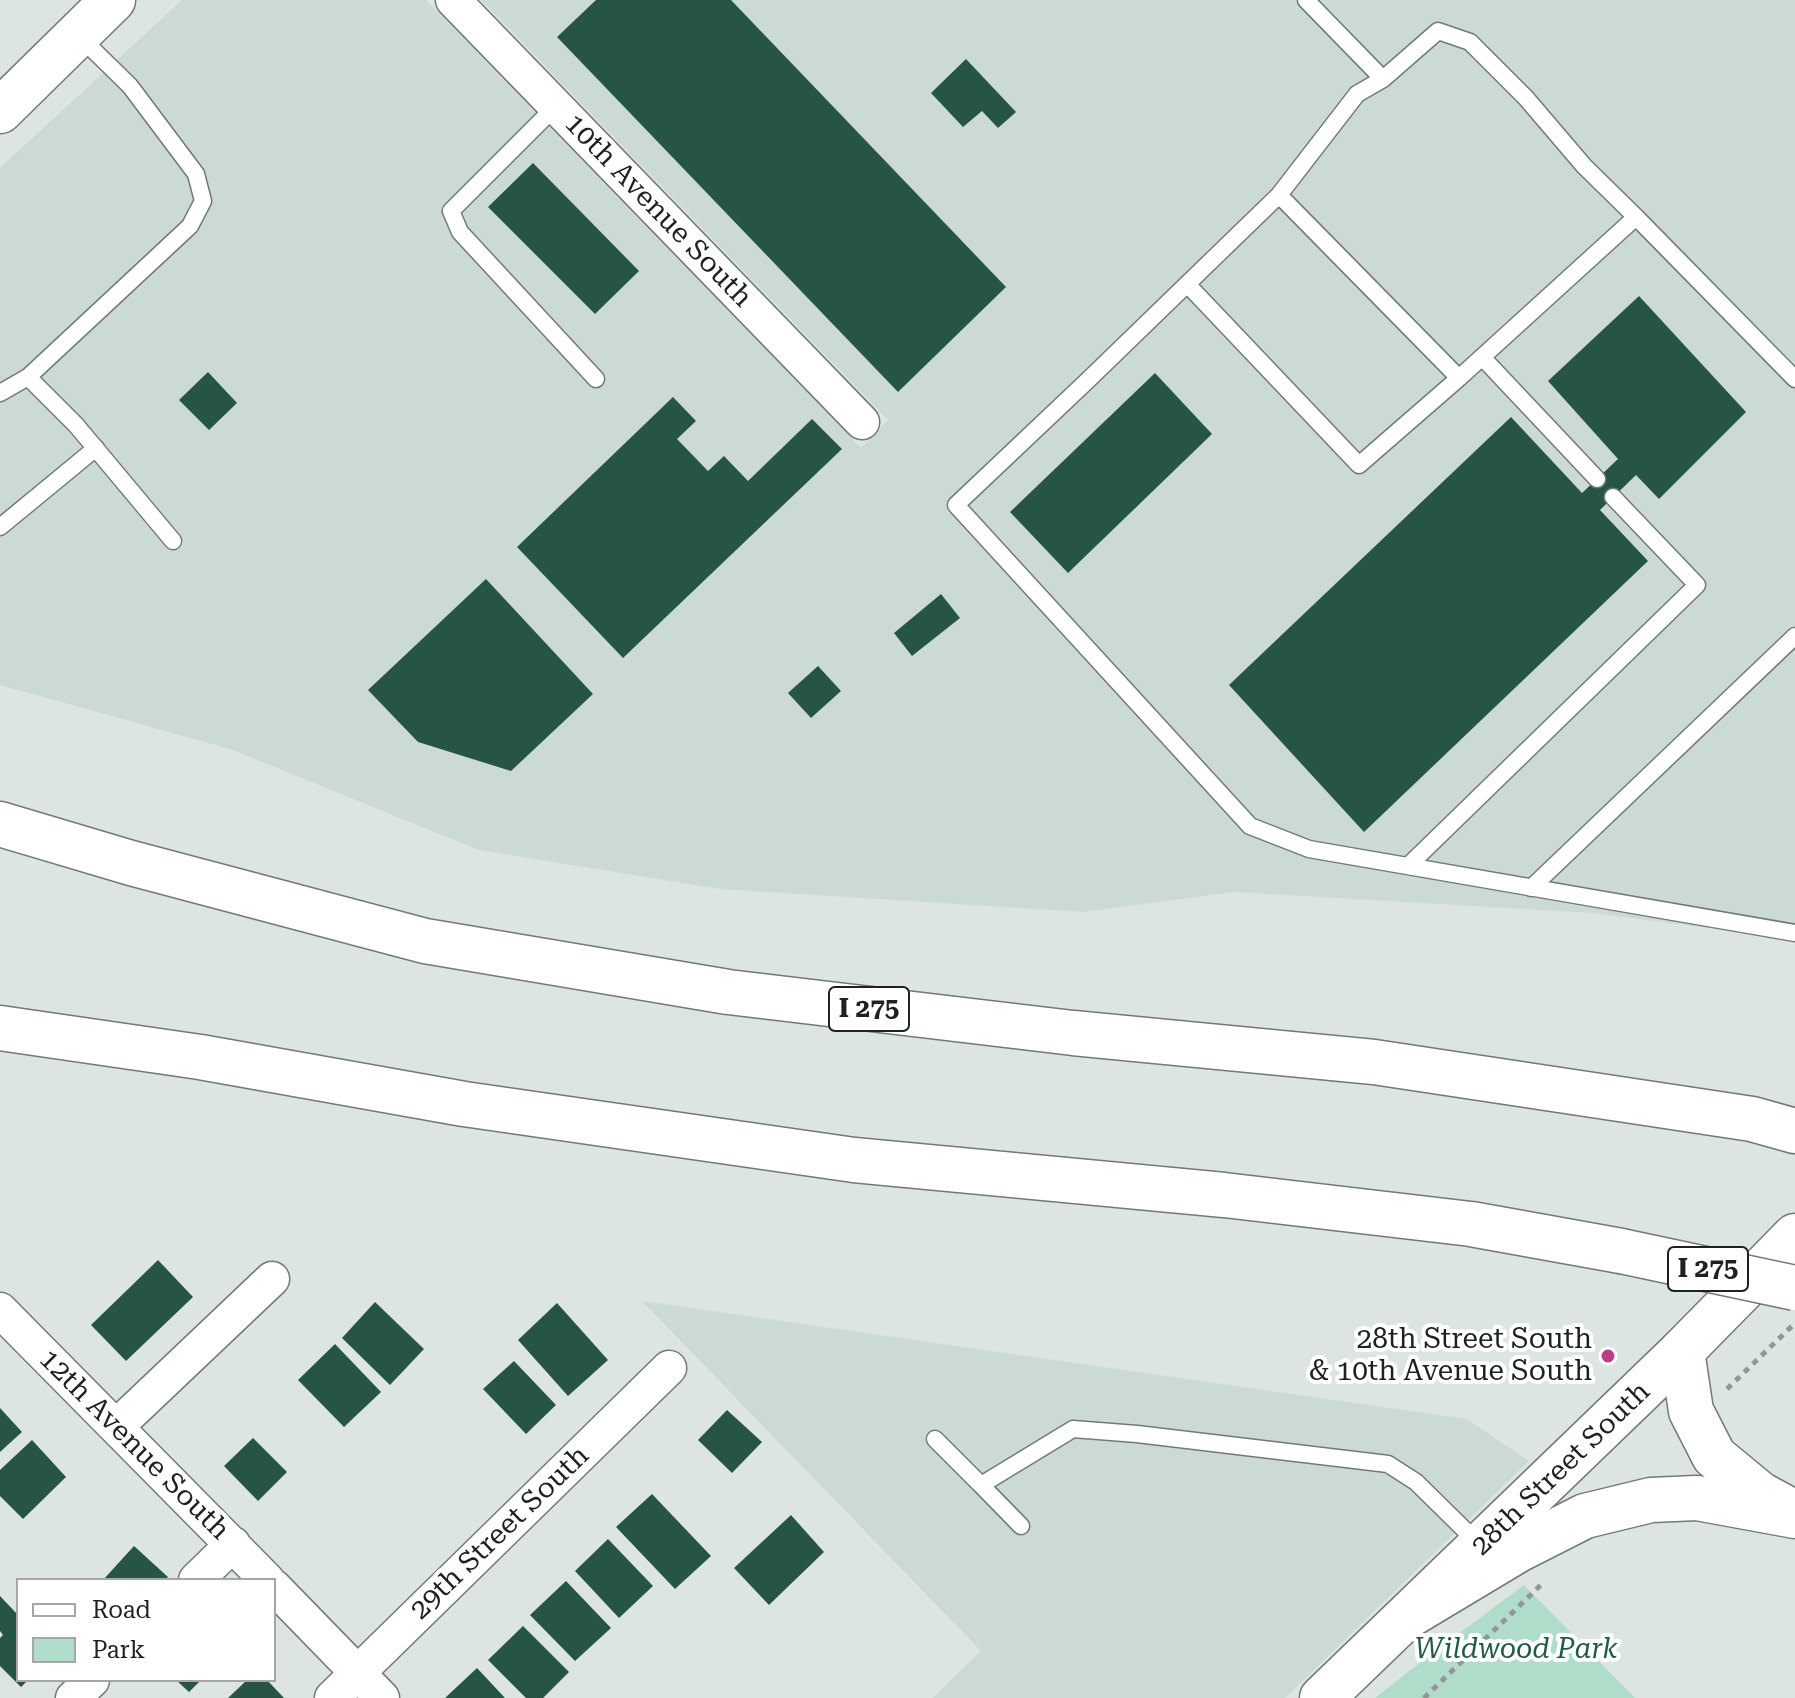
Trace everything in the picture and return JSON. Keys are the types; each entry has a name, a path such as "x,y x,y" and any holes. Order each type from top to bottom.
{"main road":[{"path":"0,111 113,0"},
{"name":"I 275","path":"0,824 131,863 425,941 728,992 1073,1033 1374,1062 1752,1119 1795,1131"},
{"name":"I 275","path":"0,1028 200,1057 464,1104 854,1160 1209,1193 1471,1224 1621,1251 1795,1288"},
{"name":"28th Street South","path":"1322,1698 1682,1351 1795,1236"},
{"path":"1682,1351 1691,1411 1714,1456 1760,1494 1795,1514"},
{"path":"1408,1616 1518,1550 1585,1516 1651,1500 1697,1498 1795,1514"}],"street":[{"name":"10th Avenue South","path":"453,0 862,422"},
{"path":"116,1427 272,1279"},
{"name":"12th Avenue South","path":"0,1310 265,1578"},
{"name":"29th Street South","path":"332,1698 669,1368"},
{"path":"198,1578 233,1544"},
{"path":"276,1589 382,1698"},
{"path":"73,1698 90,1682"}],"lane":[{"path":"1306,0 1383,79"},
{"path":"1795,379 1584,166 1526,98 1470,42 1438,31 1383,79 1357,94 1279,195 956,505 1250,826 1309,849 1795,933"},
{"path":"0,393 28,377 190,226 203,201 196,174 130,86 78,35"},
{"path":"556,106 451,211 460,232 596,379"},
{"path":"1279,195 1459,378"},
{"path":"1187,284 1359,465 1636,217"},
{"path":"1482,357 1597,479"},
{"path":"28,377 76,425 173,541"},
{"path":"0,527 96,448"},
{"path":"1408,866 1697,585 1613,497"},
{"path":"1531,888 1795,636"},
{"path":"981,1485 1073,1429 1372,1462 1388,1464 1416,1482 1481,1546"},
{"path":"935,1439 1021,1526"}],"path":[{"path":"1723,1393 1795,1323"},
{"path":"1428,1696 1552,1575"}],"shaded area":[{"path":"182,0 426,0 861,448 888,420 481,0 1795,0 1795,939 1592,913 1235,892 1083,912 720,889 479,850 230,749 0,685 0,168"},
{"path":"642,1301 1467,1419 1529,1461 1285,1698 932,1698 981,1651"}],"green space":[{"name":"Wildwood Park","path":"1524,1585 1635,1698 1375,1698 1413,1668"}],"building":[{"path":"596,0 731,0 1006,287 898,392 557,37"},
{"path":"966,59 1016,112 998,128 982,111 963,127 931,93"},
{"path":"533,163 639,271 595,314 488,207"},
{"path":"1639,296 1746,412 1659,499 1636,475 1600,510 1648,561 1364,832 1229,685 1511,417 1582,493 1618,459 1548,381"},
{"path":"208,372 237,403 209,430 179,400"},
{"path":"1155,373 1212,434 1068,573 1010,512"},
{"path":"673,397 696,421 677,439 708,471 724,456 748,481 812,419 842,449 623,658 517,547"},
{"path":"486,579 593,694 511,771 418,742 368,690"},
{"path":"941,594 960,618 912,656 894,633"},
{"path":"818,666 841,691 811,718 788,693"},
{"path":"158,1260 193,1297 126,1361 91,1325"},
{"path":"375,1302 424,1349 390,1385 342,1338"},
{"path":"557,1303 608,1360 568,1396 518,1340"},
{"path":"335,1344 381,1392 344,1427 298,1380"},
{"path":"514,1361 556,1405 526,1434 483,1389"},
{"path":"0,1408 22,1432 0,1452"},
{"path":"727,1410 762,1442 732,1473 698,1440"},
{"path":"253,1438 287,1472 258,1501 224,1466"},
{"path":"32,1440 66,1477 23,1519 0,1496 0,1470"},
{"path":"652,1494 711,1556 675,1589 616,1527"},
{"path":"791,1515 824,1552 769,1605 734,1568"},
{"path":"608,1539 653,1586 619,1618 575,1571"},
{"path":"134,1546 168,1577 167,1578 105,1578"},
{"path":"566,1581 611,1628 575,1661 530,1615"},
{"path":"0,1596 16,1613 16,1682 0,1666 0,1638 3,1635 0,1631"},
{"path":"523,1626 569,1672 543,1698 526,1698 488,1660"},
{"path":"477,1668 505,1698 445,1698"},
{"path":"178,1682 199,1682 189,1692"},
{"path":"245,1682 269,1682 284,1698 228,1698"}],"place":[{"name":"28th Street South & 10th Avenue South","path":"1608,1356"}]}
